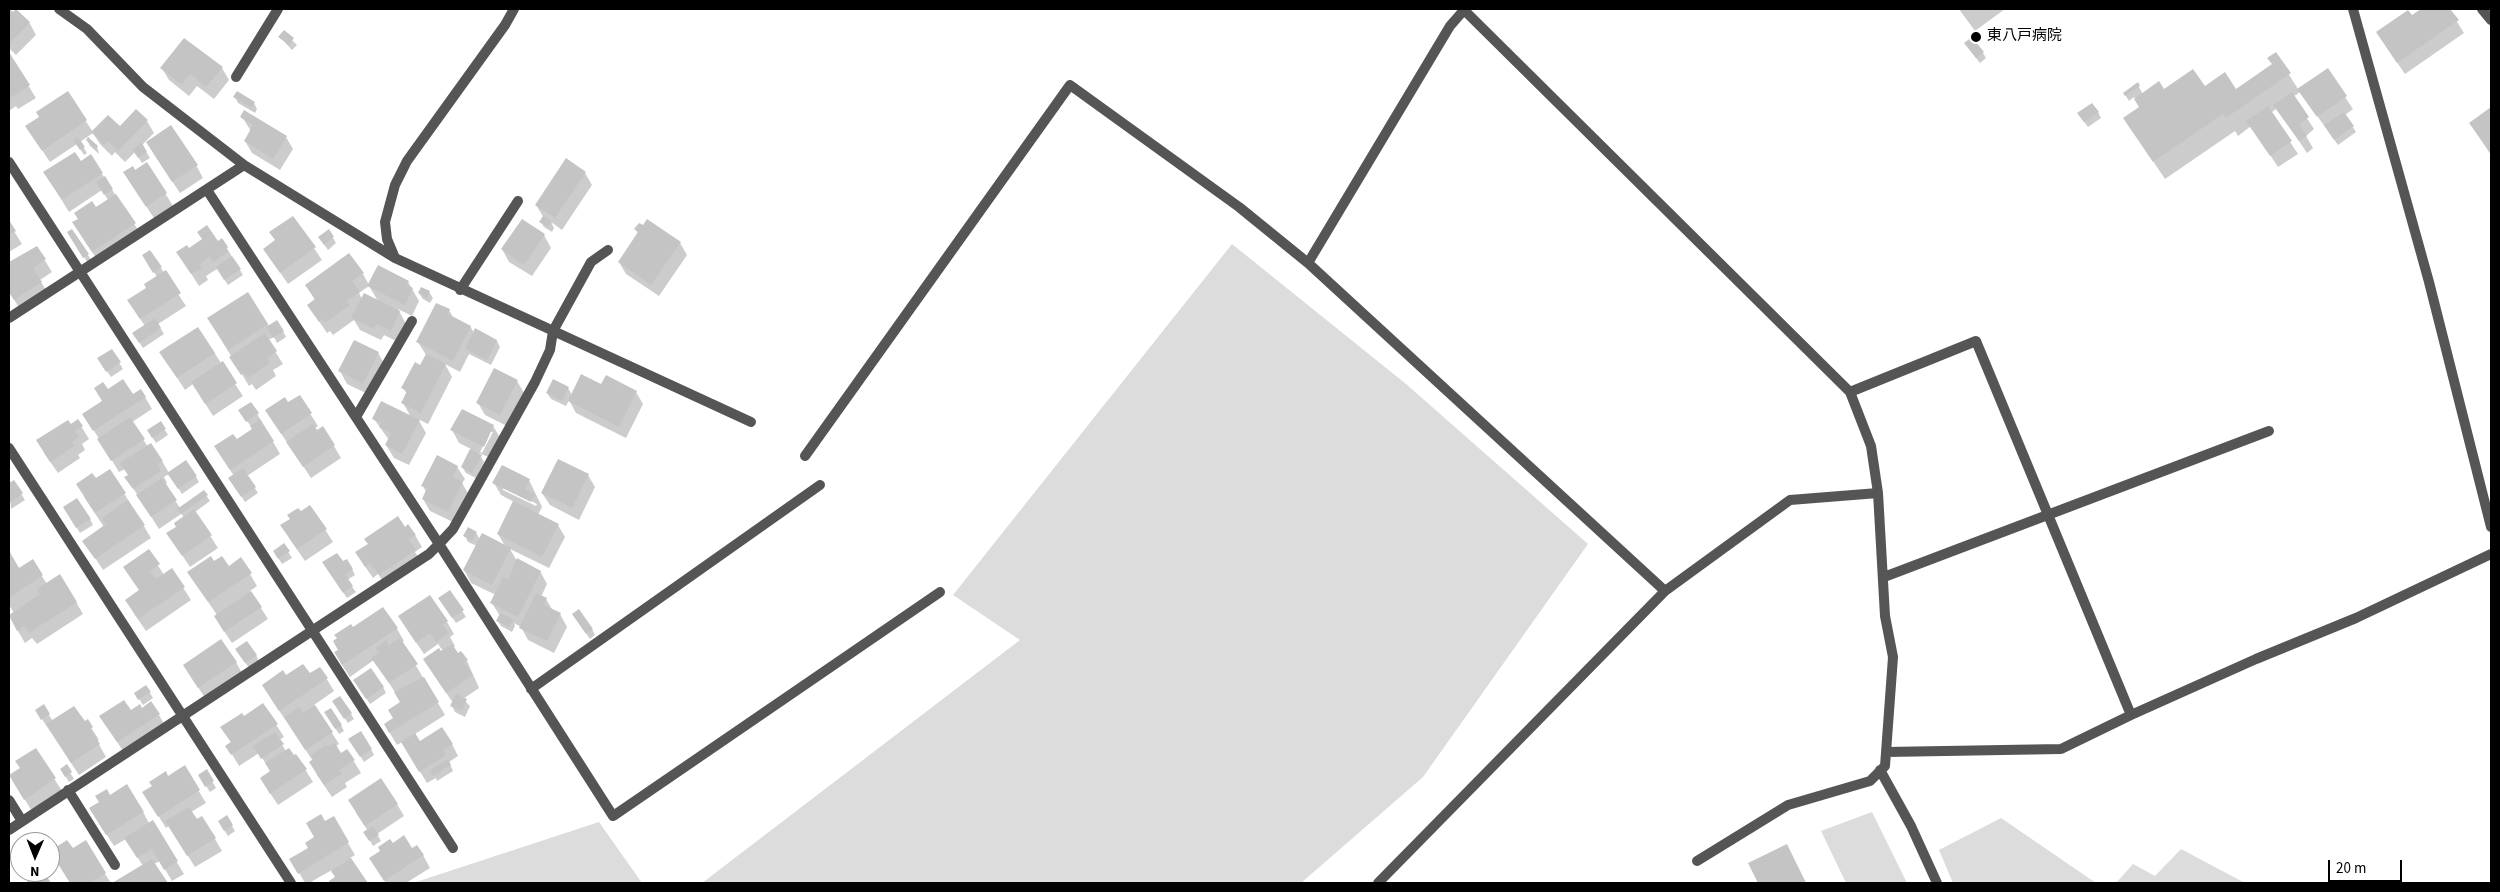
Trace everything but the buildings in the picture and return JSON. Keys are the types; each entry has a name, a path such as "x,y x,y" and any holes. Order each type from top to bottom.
{"street":[{"path":"59,9 86,29 143,87 244,165 395,258 460,290 751,422"},
{"path":"236,77 278,9"},
{"path":"395,258 387,239 385,222 395,185 407,161 505,25 514,9"},
{"path":"1308,263 1450,26 1464,9 1850,392 1871,446 1878,493 1885,616 1893,657 1885,766 1870,781 1788,805 1697,861"},
{"path":"2353,9 2429,282 2491,527"},
{"path":"2482,9 2491,20"},
{"path":"805,456 1070,85 1239,206 1308,263 1665,591"},
{"path":"9,162 79,273 453,848"},
{"path":"9,318 244,165"},
{"path":"207,190 439,544 612,816 940,592"},
{"path":"460,290 518,201"},
{"path":"9,830 312,629 429,554 454,529 535,382 550,350 553,331 591,262 608,250"},
{"path":"356,417 412,321"},
{"path":"1850,392 1976,341 2131,716"},
{"path":"1884,578 2269,431"},
{"path":"9,448 291,883"},
{"path":"531,689 820,486"},
{"path":"1378,883 1665,591 1790,500 1878,493"},
{"path":"1886,752 2061,749 2256,659 2356,618 2491,554"},
{"path":"1880,770 1911,826 1937,883"},
{"path":"68,790 115,866"},
{"path":"9,800 22,821"}],"shaded area":[{"path":"1232,244 1406,384 1588,544 1423,777 1301,883 702,883 1020,640 953,595"},
{"path":"1872,812 1907,883 1846,883 1821,831"},
{"path":"2001,818 2096,883 1953,883 1939,850"},
{"path":"599,822 642,883 413,883"},
{"path":"2181,849 2245,883 2116,883 2133,864 2155,876"}],"place":[{"name":"東八戸病院","path":"1976,37"}]}
